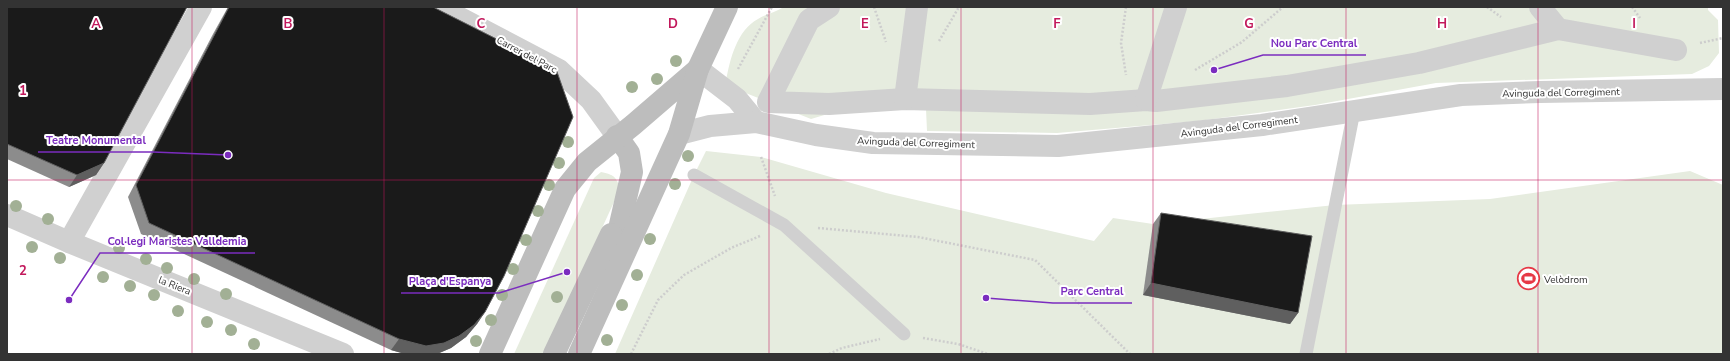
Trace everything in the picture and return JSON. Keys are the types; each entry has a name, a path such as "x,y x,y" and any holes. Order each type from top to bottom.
{"street":[{"path":"69,242 201,7"},
{"name":"Carrer del Parc","path":"439,7 559,70 591,100 617,136"},
{"path":"579,354 679,134 698,69 727,7"},
{"path":"829,7 809,20 768,102 830,104 905,99 1090,104 1146,100 1156,101 1295,85 1419,63 1558,29 1676,50"},
{"path":"905,99 917,7"},
{"path":"1146,100 1176,7"},
{"path":"1540,7 1558,29"},
{"path":"490,354 565,189 587,162 698,69"},
{"path":"698,69 737,99 756,122"},
{"name":"Avinguda del Corregiment","path":"679,134 710,126 756,122 816,135 873,143 1058,146 1262,125 1461,95 1723,89"},
{"path":"599,310 627,200 632,172 629,153 617,136"},
{"path":"554,354 627,200"},
{"name":"la Riera","path":"7,215 69,242 343,354"}],"lane":[{"path":"1306,354 1354,111"},
{"path":"694,175 784,225 904,334"}],"path":[{"path":"1121,102 1126,73 1121,43 1126,7"},
{"path":"1188,74 1242,42 1283,7"},
{"path":"761,157 784,225"},
{"path":"631,354 658,300 684,275 731,248 784,225 918,237 1035,260 1130,354"}],"shaded area":[{"path":"784,7 1708,7 1708,10 1718,20 1719,53 1709,66 1692,74 1436,83 1315,105 1198,121 1057,133 927,131 926,109 851,107 811,119 738,90 726,81 732,55 745,30 758,19"},
{"path":"706,151 761,157 886,193 1094,241 1113,218 1153,224 1335,205 1490,199 1690,171 1723,185 1723,354 615,354"},
{"path":"601,172 614,177 620,189 544,354 514,354 594,178"}],"building":[{"path":"7,7 187,7 104,163 77,175 7,144"},
{"path":"229,7 433,7 556,69 573,117 504,276 485,312 474,325 459,336 444,343 426,346 399,339 149,223 136,185"},
{"path":"1161,213 1312,236 1298,313 1151,283"}],"place":[{"name":"Nou Parc Central","path":"1214,70"},
{"name":"Teatre Monumental","path":"228,155"},
{"name":"Plaça d'Espanya","path":"567,272"},
{"name":"Velòdrom","path":"1529,279"},
{"name":"Parc Central","path":"986,298"},
{"name":"Col·legi Maristes Valldemia","path":"69,300"}]}
